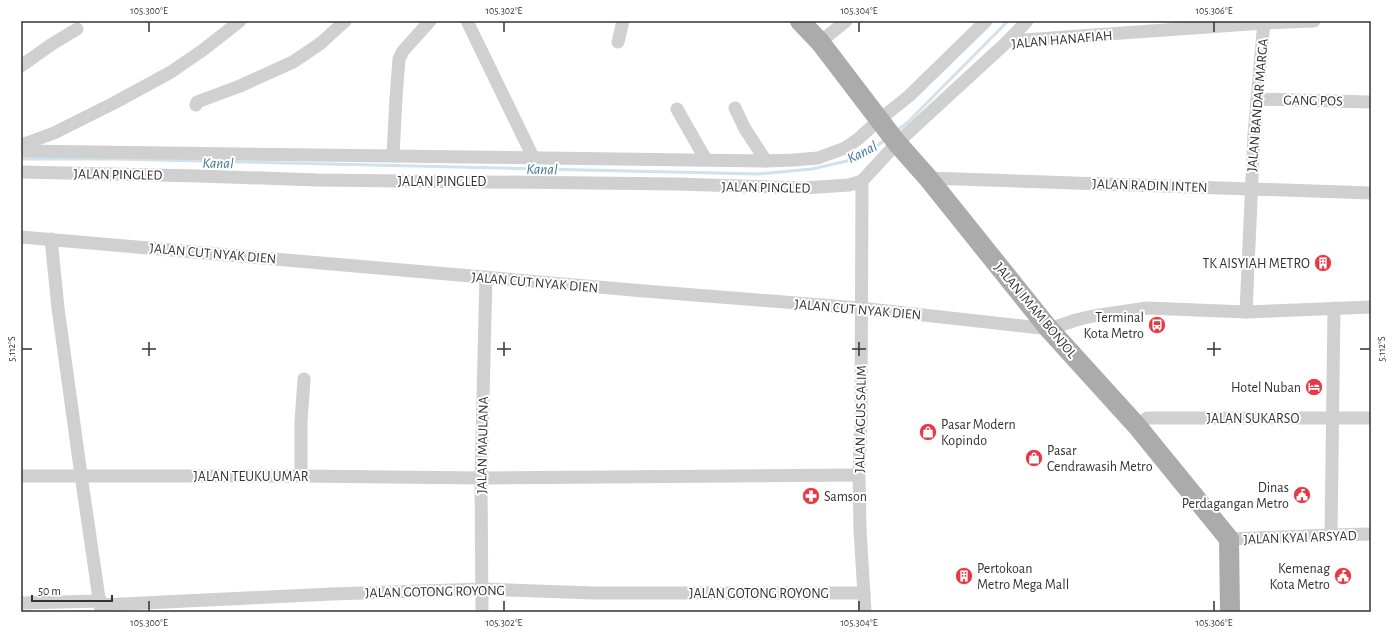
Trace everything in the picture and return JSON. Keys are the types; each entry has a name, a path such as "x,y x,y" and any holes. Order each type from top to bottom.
{"main road":[{"name":"JALAN IMAM BONJOL","path":"800,21 820,42 881,123 928,178 1049,329 1137,426 1229,540"},
{"path":"1229,540 1230,612"}],"street":[{"path":"24,146 54,133 114,103 171,72 203,50 240,21"},
{"path":"196,105 197,102 240,86 293,62 321,43 345,21"},
{"path":"393,155 400,59 403,51 430,21"},
{"path":"467,21 533,157"},
{"path":"618,42 623,21"},
{"path":"820,42 846,21"},
{"path":"24,146 393,155 766,161 818,158 845,148 881,123 986,21"},
{"path":"1008,41 1026,21"},
{"name":"JALAN HANAFIAH","path":"897,143 1008,41 1264,22 1314,21"},
{"name":"JALAN BANDAR MARGA","path":"1246,312 1251,189 1264,22"},
{"path":"21,66 77,29"},
{"name":"GANG POS","path":"1257,99 1369,102"},
{"path":"677,108 706,160"},
{"path":"735,108 745,128 766,161"},
{"path":"862,181 897,143"},
{"name":"JALAN PINGLED","path":"21,172 318,180 677,184 803,188 849,185 862,181"},
{"name":"JALAN RADIN INTEN","path":"928,178 1371,193"},
{"name":"JALAN AGUS SALIM","path":"862,181 860,308 861,419 859,475 860,529 865,612"},
{"name":"JALAN CUT NYAK DIEN","path":"21,237 860,308 1049,329"},
{"path":"51,239 58,308 101,606"},
{"name":"JALAN MAULANA","path":"482,612 481,478 486,277"},
{"path":"1049,329 1093,316 1147,308 1246,312 1371,307"},
{"path":"1331,534 1334,308"},
{"path":"301,476 304,379"},
{"name":"JALAN SUKARSO","path":"1137,426 1147,418 1371,418"},
{"name":"JALAN TEUKU UMAR","path":"21,476 81,475 481,478 859,475"},
{"name":"JALAN KYAI ARSYAD","path":"1229,540 1331,534 1371,534"},
{"name":"JALAN GOTONG ROYONG","path":"21,603 101,606 332,594 482,589 594,593 864,594"}],"waterway":[{"name":"Kanal","path":"897,131 909,121 1008,21"},
{"name":"Kanal","path":"21,159 113,159 758,174 812,169 851,160 877,146 886,139"}],"place":[{"name":"TK AISYIAH METRO","path":"1323,263"},
{"name":"Terminal Kota Metro","path":"1157,325"},
{"name":"Hotel Nuban","path":"1314,387"},
{"name":"Pasar Modern Kopindo","path":"928,432"},
{"name":"Pasar Cendrawasih Metro","path":"1034,458"},
{"name":"Dinas Perdagangan Metro","path":"1302,495"},
{"name":"Samson","path":"811,496"},
{"name":"Pertokoan Metro Mega Mall","path":"964,576"},
{"name":"Kemenag Kota Metro","path":"1343,576"}]}
